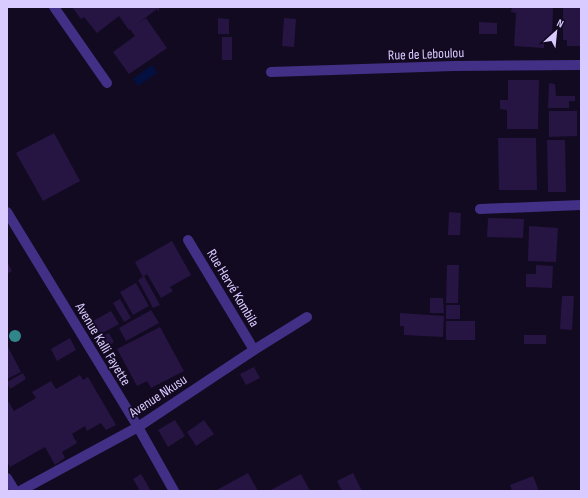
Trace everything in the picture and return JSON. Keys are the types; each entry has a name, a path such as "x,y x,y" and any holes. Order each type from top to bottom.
{"street":[{"path":"54,7 107,83"},
{"name":"Rue de Leboulou","path":"272,72 454,66 581,65"},
{"path":"480,209 581,205"},
{"name":"Avenue Kalli Fayette","path":"7,212 138,427 174,491"},
{"name":"Rue Hervé Kombila","path":"188,240 254,350"},
{"name":"Avenue Nkusu","path":"20,491 138,427 254,350 307,317"},
{"path":"7,478 15,491"}],"shaded area":[{"path":"152,65 157,73 138,86 133,79"}],"building":[{"path":"72,7 159,7 159,12 157,9 137,24 146,18 167,48 129,74 113,52 135,36 119,16 97,33 84,17 81,19"},
{"path":"512,7 553,7 552,41 544,41 544,48 514,46 516,13 511,12"},
{"path":"563,7 581,7 581,46 567,46 567,40 563,40"},
{"path":"218,18 229,19 229,34 218,34"},
{"path":"284,18 296,19 294,47 282,46"},
{"path":"479,22 497,23 497,34 479,34"},
{"path":"222,37 232,37 232,60 222,60"},
{"path":"508,80 539,80 538,129 507,129 507,110 500,109 500,100 508,100"},
{"path":"549,83 555,84 556,96 575,96 575,101 569,101 569,108 548,108"},
{"path":"549,111 577,111 577,136 549,137"},
{"path":"54,133 80,181 43,201 16,153"},
{"path":"498,138 536,138 537,190 499,190"},
{"path":"547,140 565,140 566,192 548,192"},
{"path":"449,212 461,213 460,235 448,235"},
{"path":"488,218 524,219 523,238 487,237"},
{"path":"529,226 558,228 556,262 528,261"},
{"path":"172,241 191,275 170,287 173,291 161,298 147,274 143,277 135,262"},
{"path":"7,262 12,271 7,274"},
{"path":"447,265 459,265 458,303 446,303"},
{"path":"536,265 553,266 552,288 526,287 526,274 536,274"},
{"path":"144,276 160,305 153,308 138,280"},
{"path":"136,283 149,306 133,315 120,292"},
{"path":"562,296 574,296 572,330 560,329"},
{"path":"430,298 443,298 444,313 430,313"},
{"path":"120,299 131,318 124,322 113,303"},
{"path":"446,305 460,305 460,319 446,319"},
{"path":"151,310 159,323 126,341 119,328"},
{"path":"111,311 119,324 101,334 93,321"},
{"path":"400,313 444,316 443,337 404,335 404,326 400,326"},
{"path":"446,321 475,321 475,340 446,340"},
{"path":"160,327 184,371 151,388 147,381 137,386 117,349"},
{"path":"109,333 114,342 107,347 102,336"},
{"path":"524,335 546,335 546,344 524,344"},
{"path":"70,338 76,350 57,361 51,349"},
{"path":"7,345 21,372 7,379"},
{"path":"254,367 260,378 246,385 240,374"},
{"path":"23,373 26,379 10,389 7,382"},
{"path":"80,375 83,380 88,377 116,425 106,430 101,423 87,431 85,426 72,434 77,443 62,452 65,458 55,465 45,447 10,467 7,462 7,399 14,411 36,398 32,392 51,381 56,389"},
{"path":"175,420 185,436 168,447 158,430"},
{"path":"204,420 214,434 196,446 187,432"},
{"path":"248,473 258,491 215,491"},
{"path":"353,473 362,491 342,491 337,481"},
{"path":"141,474 151,491 140,491 133,479"},
{"path":"301,474 310,491 269,491"},
{"path":"533,476 539,491 512,491 510,485"}]}
